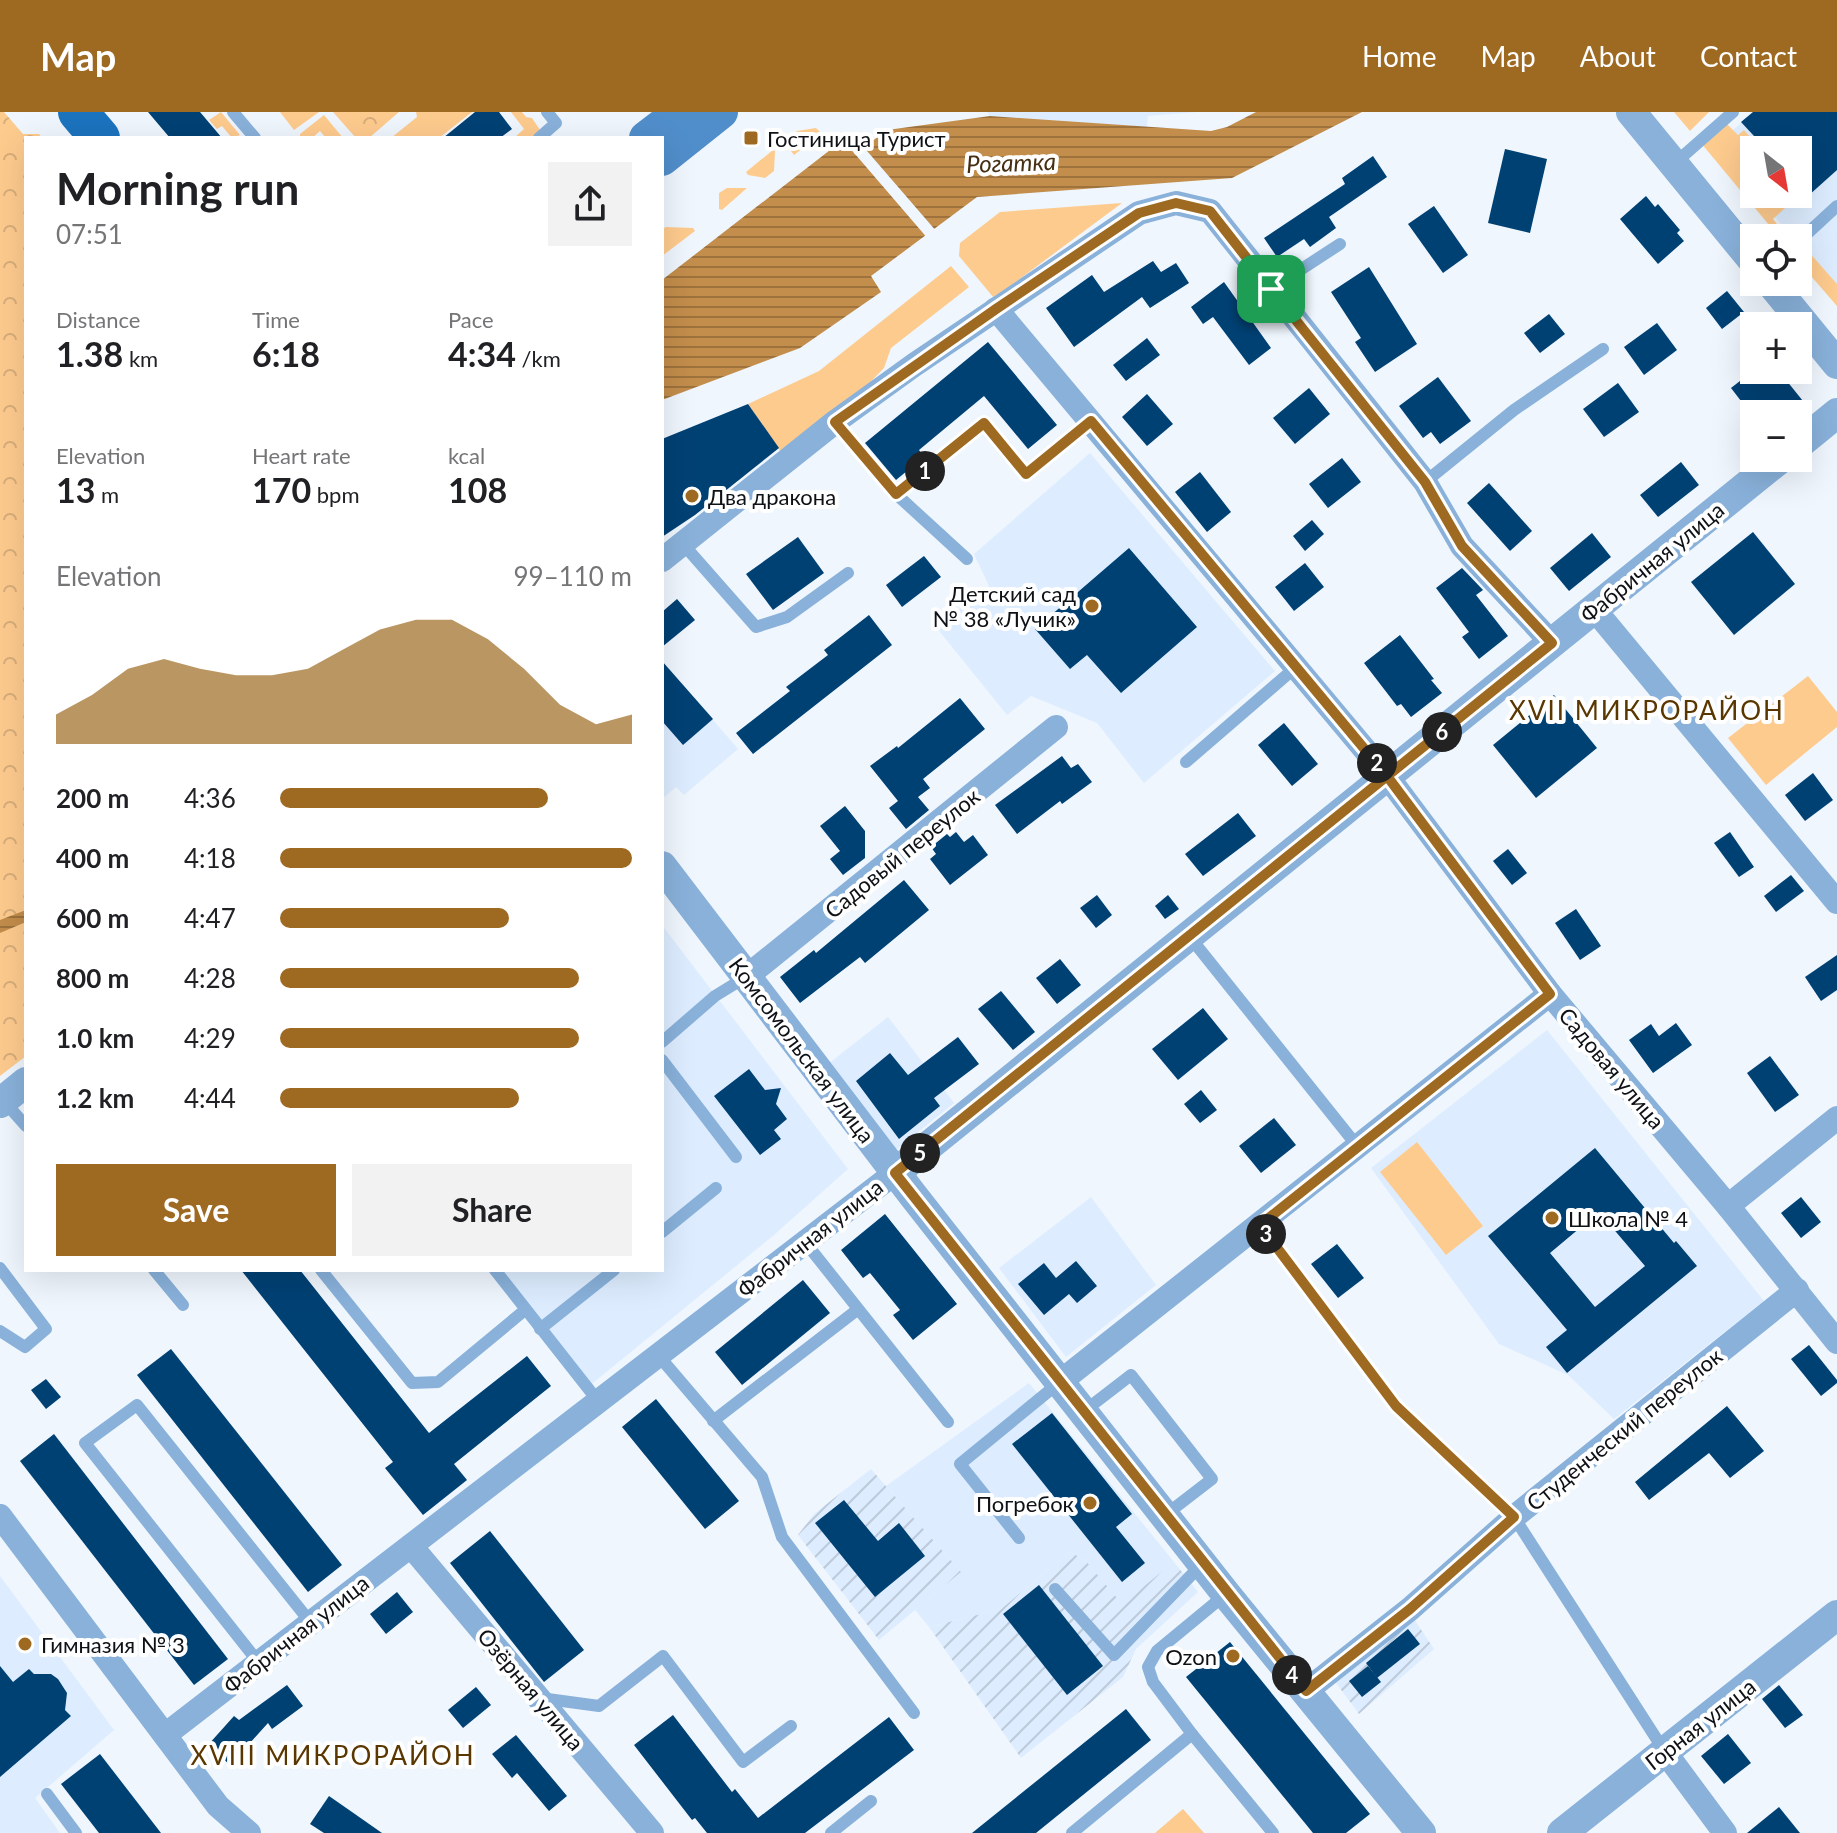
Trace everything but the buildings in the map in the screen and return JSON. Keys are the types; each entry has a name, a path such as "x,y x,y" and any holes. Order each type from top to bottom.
{"main road":[{"path":"78,112 98,136"},
{"path":"649,136 680,112"},
{"path":"664,157 721,112"}],"street":[{"path":"1631,112 1740,245"},
{"path":"664,558 790,461 835,422 996,309 1139,213 1176,203 1210,211 1425,482 1462,546 1552,643"},
{"path":"1782,296 1829,350"},
{"name":"Садовая улица","path":"996,309 1387,776 1550,994 1728,1206 1837,1342"},
{"path":"1812,434 1837,413"},
{"name":"Фабричная улица","path":"165,1735 895,1173 1764,472"},
{"path":"1594,609 1837,902"},
{"name":"Садовый переулок","path":"746,977 1056,727"},
{"name":"Комсомольская улица","path":"664,869 895,1173 1164,1516 1421,1833"},
{"path":"1060,1382 1550,994"},
{"path":"1728,1206 1837,1118"},
{"name":"Студенческий переулок","path":"1306,1691 1410,1609 1514,1517 1797,1290"},
{"path":"0,1516 218,1806 243,1831"},
{"name":"Озёрная улица","path":"411,1546 652,1833"},
{"name":"Горная улица","path":"1562,1833 1837,1615"},
{"path":"1665,1752 1725,1833"}],"lane":[{"path":"233,112 253,136"},
{"path":"541,136 556,123 547,112"},
{"path":"1674,164 1733,112"},
{"path":"1812,229 1837,206"},
{"path":"1271,289 1340,244"},
{"path":"1425,482 1514,410 1603,349"},
{"path":"896,494 984,423 1026,474 1091,421"},
{"path":"835,422 896,494 967,559"},
{"path":"683,544 756,627 787,617 848,573"},
{"path":"1186,762 1296,667"},
{"path":"1189,936 1358,1147"},
{"path":"664,1040 715,996 746,977"},
{"path":"664,1063 736,1157"},
{"path":"10,1095 24,1122"},
{"path":"664,1229 716,1188"},
{"path":"1260,1225 1396,1406 1514,1517 1665,1752"},
{"path":"805,1242 948,1422"},
{"path":"0,1268 46,1329 25,1347 0,1331"},
{"path":"156,1272 183,1305"},
{"path":"323,1272 412,1383 438,1382 525,1310"},
{"path":"496,1272 598,1401"},
{"path":"540,1329 611,1272"},
{"path":"713,1421 857,1310"},
{"path":"658,1355 762,1477 782,1537 914,1713"},
{"path":"1083,1412 1131,1375 1212,1479 1164,1516"},
{"path":"1019,1538 960,1464 1060,1382"},
{"path":"259,1663 85,1443 137,1405 311,1623"},
{"path":"1055,1589 1114,1655 1202,1564"},
{"path":"1226,1594 1157,1651 1148,1667 1153,1682 1192,1734 1273,1833"},
{"path":"538,1697 599,1706 663,1656 743,1762 791,1726"},
{"path":"1072,1833 1192,1734"},
{"path":"47,1794 76,1833"},
{"path":"831,1833 871,1801"}],"shaded area":[{"path":"987,112 1197,112 1148,116 1147,127 990,116"},
{"path":"1753,112 1837,112 1837,290 1812,260 1812,224 1781,224 1767,208 1812,208 1812,136 1740,136 1740,148 1714,147"},
{"name":"Детский сад № 38 «Лучик»","path":"1090,453 1275,671 1144,783 1097,723 1031,696 1007,715 936,627 989,586 974,554"},
{"path":"664,663 738,749 684,795 676,787 664,797"},
{"path":"664,928 848,1169 774,1235 588,1387 498,1272 664,1272"},
{"path":"888,1017 954,1103 896,1150 828,1064"},
{"name":"Школа № 4","path":"1547,1030 1764,1301 1614,1419 1568,1375 1499,1344 1371,1168"},
{"path":"1091,1197 1156,1285 1066,1357 999,1268"},
{"path":"1029,1383 1174,1562 1122,1605 1085,1560 1070,1552 1001,1609 929,1627 915,1610 961,1572 886,1486"},
{"path":"871,1469 961,1572 879,1640 798,1535 814,1514"},
{"path":"1070,1552 1085,1560 1122,1604 1174,1562 1198,1592 1136,1649 1123,1677 1021,1758 929,1627 1001,1609"},
{"name":"Гимназия № 3","path":"0,1576 114,1730 35,1798 60,1833 0,1833"},
{"path":"1414,1619 1434,1649 1359,1714 1336,1683"}],"green space":[{"path":"0,112 4,112 23,134 40,136 24,136 24,1058 0,1076"},
{"path":"221,112 240,135 230,136 222,126 217,129 209,120"},
{"path":"280,112 319,112 294,130"},
{"path":"333,112 399,112 371,136 354,136"},
{"path":"416,112 472,112 442,136 393,136 417,117"},
{"path":"511,112 522,112 532,118 540,130 536,136 516,136 524,129"},
{"path":"1674,112 1709,112 1690,131"},
{"path":"324,115 341,136 324,136 320,131 314,136 300,134"},
{"path":"1724,121 1738,135 1744,130 1749,136 1740,136 1740,190 1701,143"},
{"path":"816,128 820,132 817,137 794,155 791,151 793,135 797,131"},
{"path":"773,150 774,171 765,178 748,175 746,172"},
{"path":"727,188 747,188 722,210 719,209 719,193"},
{"path":"1122,203 994,298 959,256 960,243 1000,212"},
{"path":"1755,208 1785,208 1773,219 1777,224 1768,224"},
{"path":"664,228 693,228 695,231 664,254"},
{"path":"1812,256 1837,284 1837,306 1812,277"},
{"path":"951,266 969,287 891,348 884,368 837,416 783,455 748,404 819,371"},
{"path":"1808,676 1837,712 1837,727 1766,785 1728,738"},
{"path":"1417,1142 1483,1226 1446,1255 1380,1172"},
{"path":"1183,1809 1204,1833 1155,1833"}],"water":[{"name":"Рогатка","path":"1256,112 1362,112 1232,178 977,197 871,276 881,292 800,348 664,399 664,278 843,140 855,154 887,130 990,116 1211,131 1227,127"},
{"path":"24,911 24,923 0,933 0,920"}],"pier":[{"path":"852,144 855,148 861,144 937,232 929,240 849,147"}],"place":[{"name":"Гостиница Турист","path":"751,138"},
{"name":"Два дракона","path":"692,496"},
{"name":"Детский сад № 38 «Лучик»","path":"1092,606"},
{"name":"Школа № 4","path":"1552,1218"},
{"name":"Погребок","path":"1090,1503"},
{"name":"Гимназия № 3","path":"25,1644"},
{"name":"Ozon","path":"1233,1656"}],"district":[{"name":"XVII МИКРОРАЙОН","path":"1647,710"},
{"name":"XVIII МИКРОРАЙОН","path":"333,1755"}],"route":[{"path":"1271,289 1210,211 1176,203 1139,213 835,422 896,494 984,423 1026,474 1091,421 1387,776 1550,994 1260,1225 1396,1406 1514,1517 1410,1609 1306,1691 895,1173 1255,882 1387,776 1552,643 1462,546 1425,482 1271,289"}]}
